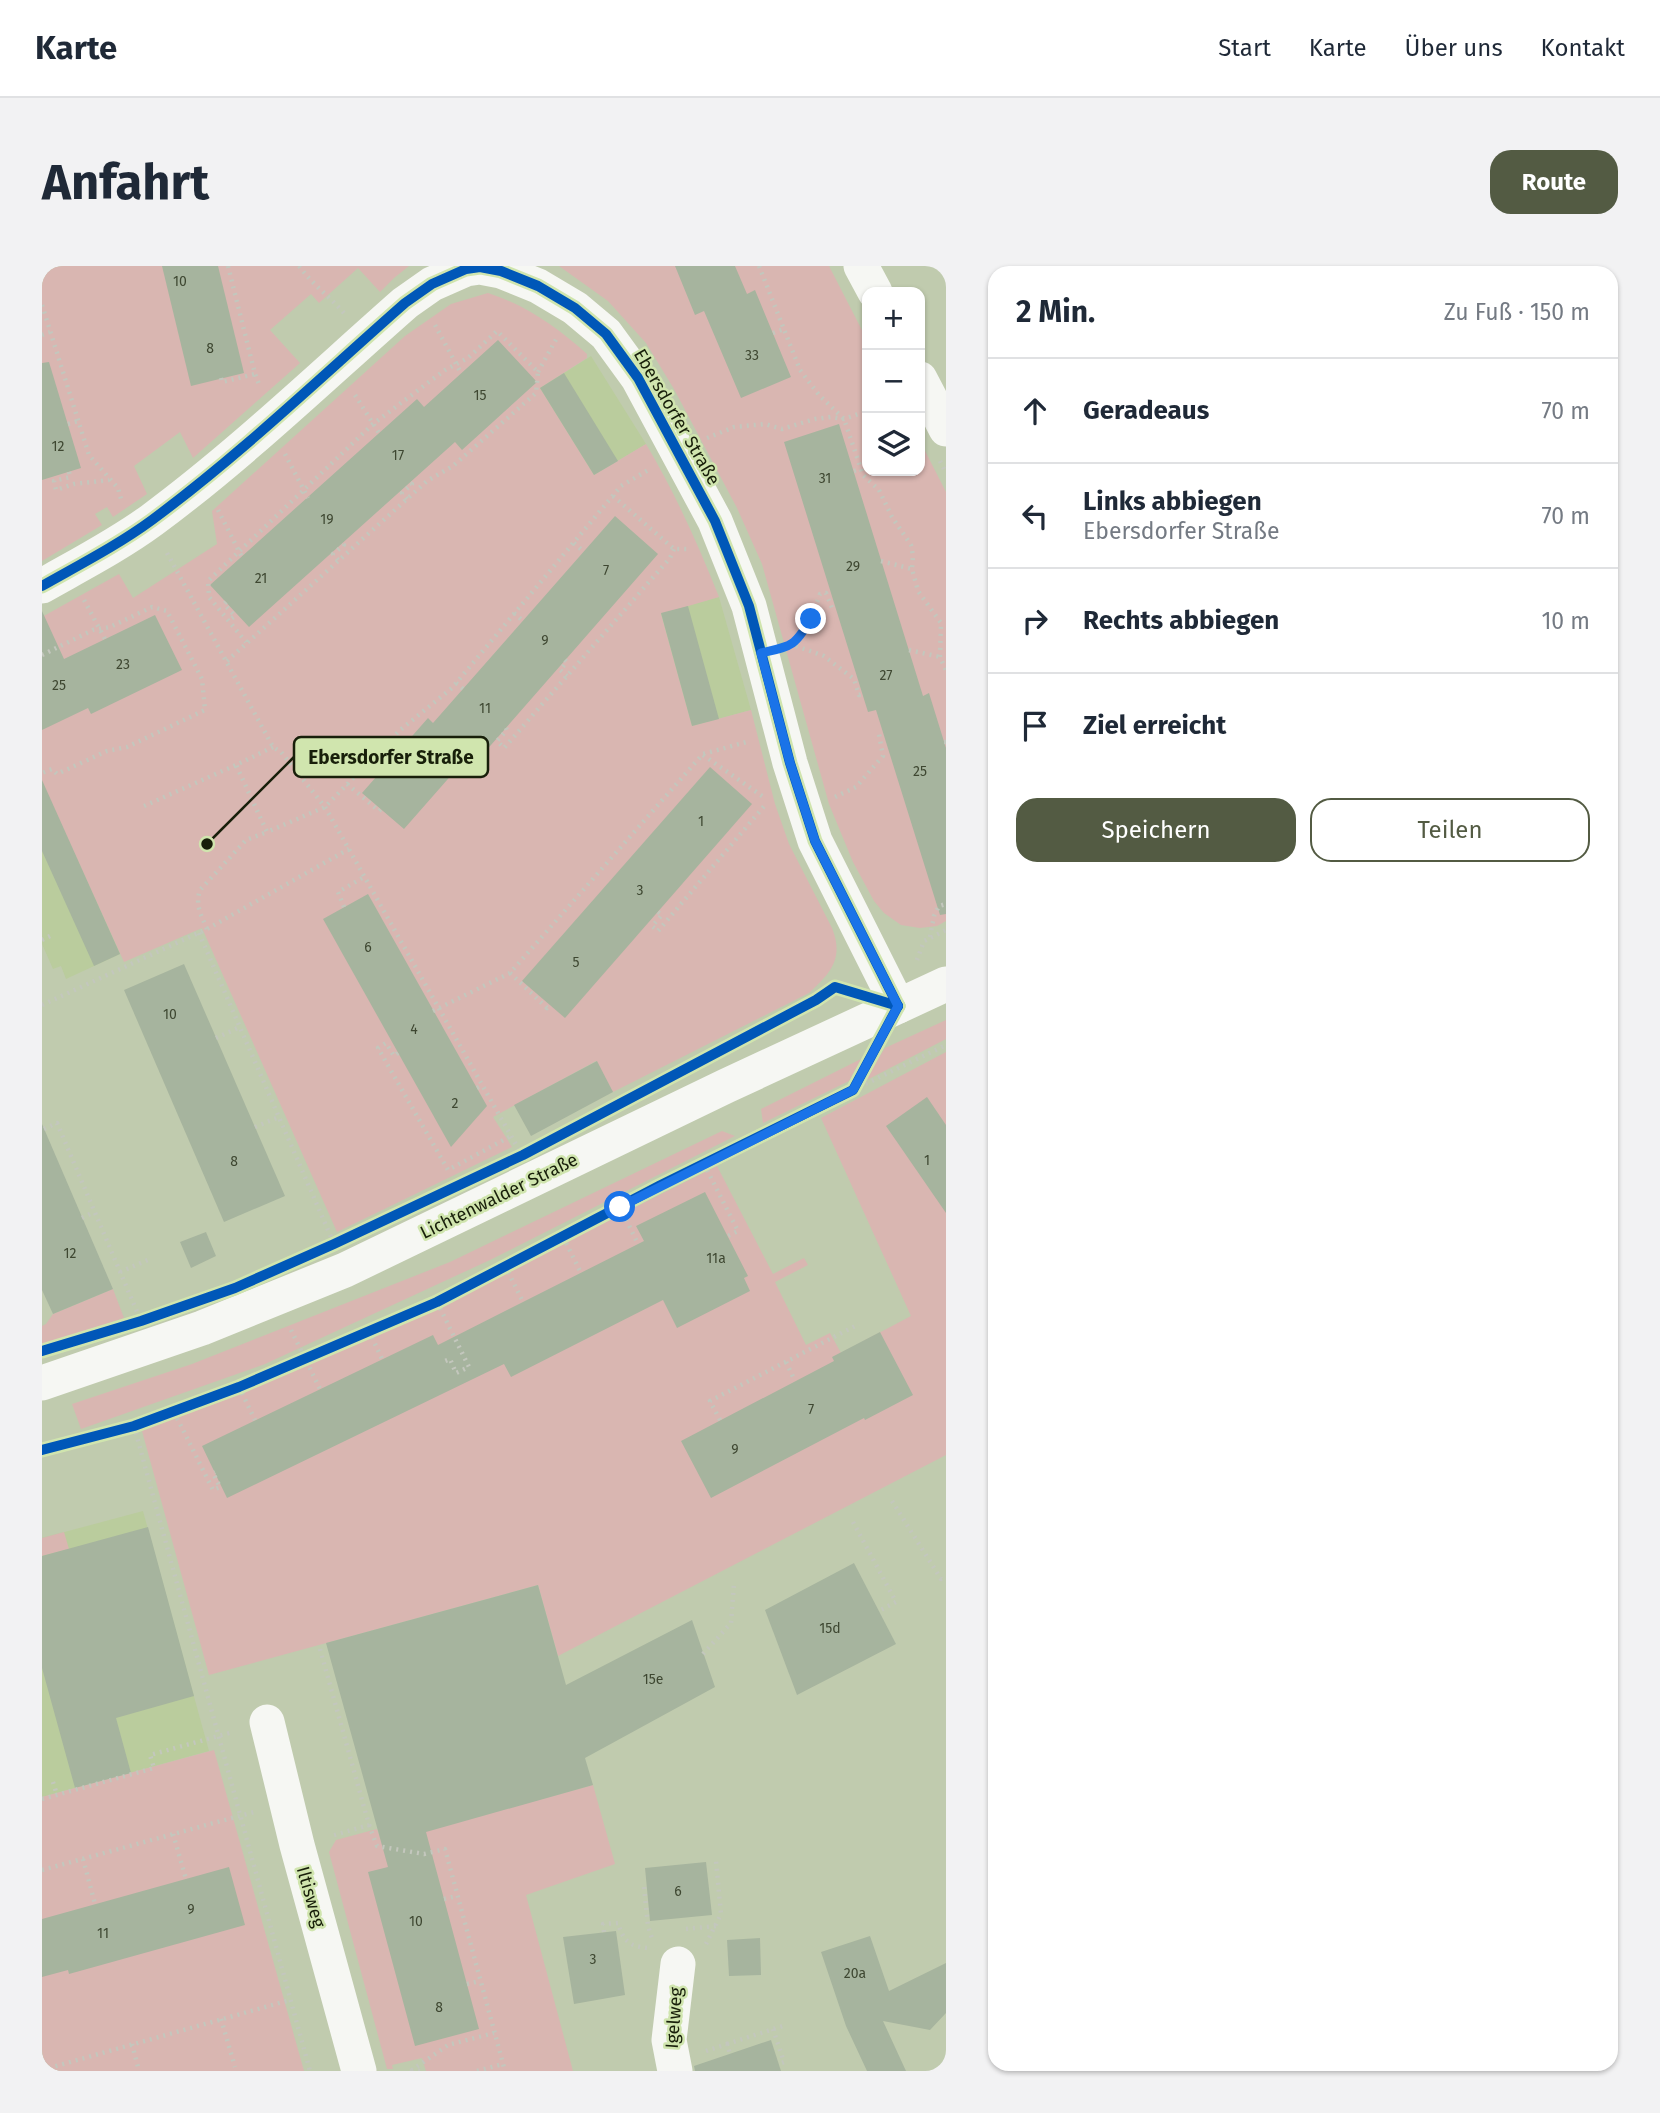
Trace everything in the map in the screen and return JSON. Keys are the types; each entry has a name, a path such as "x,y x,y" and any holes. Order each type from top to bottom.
{"street":[{"path":"861,266 872,287"},
{"name":"Ebersdorfer Straße","path":"55,579 141,527 203,481 367,337 432,284 466,269 480,267 500,271 538,286 575,308 606,334 638,378 677,453 701,491 749,606 782,732 815,841 898,1006"},
{"path":"925,389 946,429"},
{"name":"Lichtenwalder Straße","path":"42,1383 202,1328 345,1270 946,984"},
{"name":"Iltisweg","path":"267,1723 297,1845 359,2071"},
{"name":"Igelweg","path":"675,2071 669,2040 678,1964"}],"path":[{"path":"228,266 255,374 281,446 308,498"},
{"path":"299,266 310,282 325,292 367,337"},
{"path":"759,266 800,370 819,395 844,419 863,475 879,490 892,517 911,545 914,556 912,569 918,592 941,623 940,657 946,670"},
{"path":"418,294 461,373"},
{"path":"42,305 89,455 118,488 227,662 274,747 326,807 389,926 440,1007 523,1155"},
{"path":"773,333 783,329"},
{"path":"227,662 427,481 453,466 536,393 538,372 497,331 468,358 445,370 373,424 240,554 208,581 209,597 246,642"},
{"path":"42,335 50,332"},
{"path":"335,365 379,433"},
{"path":"221,379 222,382 255,374"},
{"path":"207,929 197,899 200,890 246,840 326,807 384,746 456,683 621,486 677,453 734,427 765,424 782,429 815,419 844,419 862,413"},
{"path":"68,424 78,421"},
{"path":"853,471 861,469"},
{"path":"69,472 70,477 54,481 56,490 74,484 110,480"},
{"path":"203,481 240,554"},
{"path":"407,499 402,493 412,484 410,483"},
{"path":"613,496 674,549 726,547"},
{"path":"338,560 333,554 344,545 342,543"},
{"path":"574,543 584,552"},
{"path":"506,728 497,741 504,748 670,558 674,549"},
{"path":"881,561 912,569"},
{"path":"55,579 100,628 105,639"},
{"path":"835,607 832,608 827,593 820,594 811,619 791,646 802,647 824,656 853,679 859,695 862,694"},
{"path":"226,602 224,604 235,616 228,621"},
{"path":"42,656 152,607 167,611 202,679 205,709 127,747 107,751 57,774 52,769 42,774"},
{"path":"514,613 523,621"},
{"path":"909,650 940,657"},
{"path":"565,660 567,662 560,670 567,676"},
{"path":"456,683 463,689"},
{"path":"433,1010 510,973 703,754 782,732"},
{"path":"805,808 836,797 856,786 884,756 879,734 883,733"},
{"path":"384,746 395,756"},
{"path":"144,806 274,747"},
{"path":"658,912 662,915 652,926 658,931 769,801 703,754"},
{"path":"236,765 267,832"},
{"path":"348,784 379,811 381,809"},
{"path":"42,1005 207,929 349,849"},
{"path":"344,907 338,892 365,877"},
{"path":"929,938 934,916 939,906 946,904"},
{"path":"199,933 334,1244"},
{"path":"42,940 50,936"},
{"path":"510,973 547,1008 549,1005"},
{"path":"216,1038 240,1027"},
{"path":"398,1053 394,1056 386,1043 378,1048 448,1170 511,1136"},
{"path":"848,1092 946,1045"},
{"path":"848,1092 859,1078"},
{"path":"477,1088 483,1085"},
{"path":"255,1127 279,1117"},
{"path":"44,1129 57,1123 141,1321"},
{"path":"510,1161 535,1149"},
{"path":"693,1170 716,1158"},
{"path":"704,1164 738,1231 727,1236"},
{"path":"608,1213 625,1205 638,1244"},
{"path":"82,1218 94,1212"},
{"path":"551,1243 574,1231"},
{"path":"563,1237 581,1273"},
{"path":"322,1250 347,1238"},
{"path":"120,1272 150,1259"},
{"path":"494,1272 517,1261"},
{"path":"505,1266 523,1302"},
{"path":"425,1307 448,1296"},
{"path":"276,1298 300,1361 320,1389"},
{"path":"437,1302 469,1367 456,1373 450,1359 445,1361"},
{"path":"129,1325 153,1317"},
{"path":"720,1420 709,1401 859,1324"},
{"path":"356,1337 380,1326"},
{"path":"369,1331 383,1359"},
{"path":"300,1361 318,1353"},
{"path":"786,1362 795,1381"},
{"path":"226,1392 244,1385 255,1420"},
{"path":"187,1407 169,1413 213,1490 220,1488 213,1473 215,1472"},
{"path":"122,1429 139,1424 218,1736 310,2071"},
{"path":"892,1501 941,1580 946,1577"},
{"path":"853,1522 896,1602 879,1611"},
{"path":"703,1654 731,1623 734,1583"},
{"path":"320,1649 377,1846 424,1854 444,1849 505,2071"},
{"path":"42,1799 154,1768 150,1755 218,1736"},
{"path":"53,1782 57,1795"},
{"path":"42,1870 240,1816"},
{"path":"297,1845 369,1825"},
{"path":"173,1834 186,1879"},
{"path":"83,1859 95,1904"},
{"path":"678,1964 708,1942 721,1914 716,1861"},
{"path":"604,1932 603,1924 618,1923 622,1936 634,1947 655,1949 648,1926 644,1887"},
{"path":"444,1899 457,1896"},
{"path":"467,1984 480,1981"},
{"path":"45,2070 290,2000"},
{"path":"221,2019 235,2067"},
{"path":"727,2044 786,2025"},
{"path":"773,2029 784,2062 779,2064"},
{"path":"410,2070 448,2045 494,2033"},
{"path":"132,2044 139,2071"},
{"path":"477,2071 503,2064"},
{"path":"410,2070 420,2071"}],"shaded area":[{"path":"42,266 409,266 380,292 358,268 319,303 311,294 270,330 300,363 193,458 180,432 134,466 147,494 113,517 107,507 95,514 102,525 42,561"},
{"path":"559,266 829,266 862,330 862,476 925,476 925,451 946,492 946,921 937,926 920,928 901,925 884,913 874,901 853,862 829,804 762,564 737,508 674,389 646,343 608,301"},
{"path":"488,293 541,318 587,354 587,358 540,388 594,475 646,444 667,481 719,597 661,614 692,726 751,710 775,804 789,844 832,928 837,948 836,956 824,979 809,993 613,1092 596,1061 493,1117 512,1147 337,1232 202,928 124,962 52,804 42,808 42,617 119,574 133,598 217,544 212,511 405,336 451,304"},
{"path":"591,356 646,444 594,475 540,388"},
{"path":"719,597 751,710 692,726 661,613"},
{"path":"52,804 120,954 66,979 61,966 53,969 42,944 42,808"},
{"path":"946,1020 946,1039 863,1082 885,1048"},
{"path":"946,1052 946,1455 558,1656 538,1585 209,1675 142,1431 247,1390 415,1318 717,1166 773,1274 804,1258 808,1265 775,1282 806,1345 830,1333 841,1353 911,1316 821,1118"},
{"path":"861,1059 849,1081 763,1123 761,1109"},
{"path":"722,1131 735,1136 490,1260 265,1364 81,1429 72,1404 192,1364 450,1262"},
{"path":"113,1289 124,1318 42,1345 42,1326 53,1314"},
{"path":"143,1511 209,1751 42,1797 42,1538"},
{"path":"64,1532 69,1549 42,1556 42,1538"},
{"path":"214,1750 304,2071 42,2071 42,1797"},
{"path":"593,1785 615,1864 526,1895 573,2071 426,2071 422,2058 392,2065 393,2069 387,2069 329,1852 336,1840 377,1829 382,1843"}],"building":[{"path":"162,266 218,266 244,373 191,386"},
{"path":"675,266 735,266 747,294 755,290 791,377 741,398 704,311 695,315"},
{"path":"498,340 537,382 462,450 455,442 249,627 210,585 417,399 424,407"},
{"path":"49,362 81,468 42,480 42,363"},
{"path":"564,373 618,461 594,475 540,388"},
{"path":"839,424 923,696 929,693 946,748 946,914 940,915 876,710 868,712 784,442"},
{"path":"615,516 658,554 477,761 469,755 404,829 362,793 428,718 433,723"},
{"path":"688,606 719,719 692,726 661,613"},
{"path":"42,611 64,659 155,615 182,670 91,714 88,708 42,730"},
{"path":"710,767 752,804 565,1018 522,981"},
{"path":"42,780 120,954 94,966 42,851"},
{"path":"368,894 487,1106 451,1147 323,919"},
{"path":"184,964 285,1196 224,1222 124,990"},
{"path":"597,1061 613,1092 531,1136 514,1105"},
{"path":"927,1097 946,1125 946,1213 886,1126"},
{"path":"42,1124 113,1289 53,1314 42,1290"},
{"path":"705,1192 748,1276 744,1278 750,1291 677,1328 663,1300 511,1377 504,1364 227,1498 202,1446 433,1335 438,1345 644,1241 636,1226"},
{"path":"206,1232 216,1256 191,1268 180,1242"},
{"path":"880,1332 913,1395 711,1498 681,1441 834,1361 832,1357"},
{"path":"148,1527 194,1696 116,1718 131,1773 75,1788 42,1668 42,1556"},
{"path":"854,1563 896,1644 797,1695 765,1610"},
{"path":"538,1585 566,1685 692,1620 715,1687 585,1758 593,1785 426,1832 479,2029 415,2046 368,1872 388,1867 326,1643"},
{"path":"706,1862 712,1915 650,1921 645,1868"},
{"path":"229,1867 245,1925 69,1974 68,1970 42,1977 42,1919"},
{"path":"616,1931 625,1995 574,2004 563,1937"},
{"path":"870,1936 889,1991 946,1963 946,2013 930,2030 883,2021 906,2071 867,2071 846,2026 821,1952"},
{"path":"760,1938 761,1975 729,1976 727,1940"},
{"path":"771,2040 781,2071 695,2071 694,2066"}],"cycle path":[{"path":"42,586 126,538 185,495 249,442 405,303 432,284 466,269 480,267 501,271 538,286 575,308 606,334 638,378 715,521 749,606 790,763 815,841 898,1006"},
{"path":"42,1351 141,1321 235,1288 334,1244 523,1155 816,1000 835,987 898,1006"},
{"path":"42,1450 134,1426 239,1387 437,1302 659,1186 853,1090 898,1006"}],"place":[{"name":"Ebersdorfer Straße","path":"207,844"}],"route":[{"path":"620,1207 853,1090 898,1006 815,841 790,763 761,653 791,646 811,619"}]}
